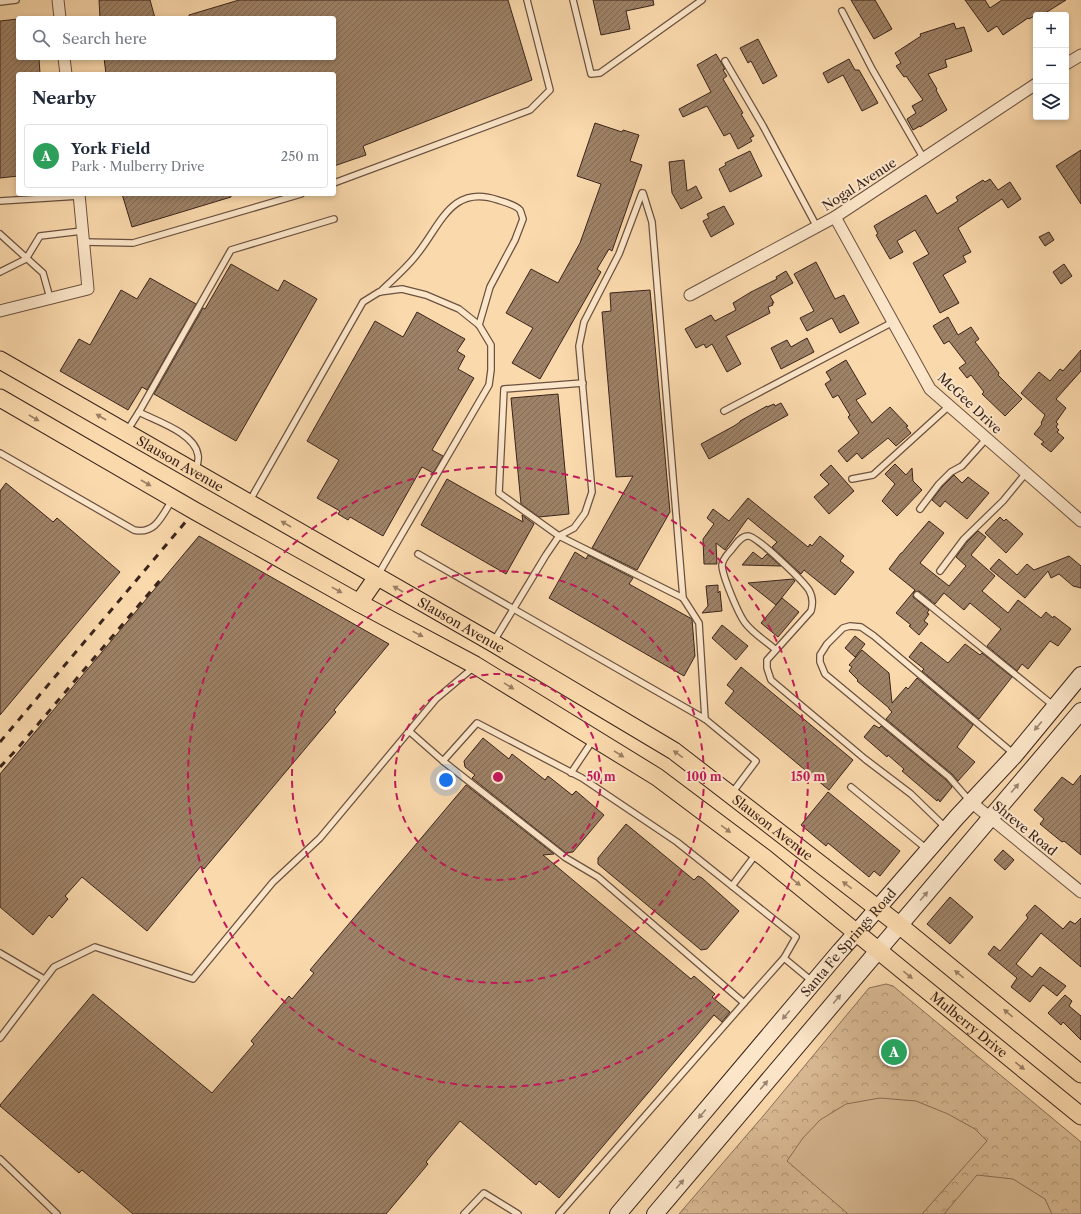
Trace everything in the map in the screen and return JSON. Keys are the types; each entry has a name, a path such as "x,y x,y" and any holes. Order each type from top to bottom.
{"main road":[{"name":"Slauson Avenue","path":"0,360 493,643 674,751 899,925"},
{"path":"0,398 359,603 475,665 656,777 758,852 857,932"},
{"path":"359,603 377,577"},
{"path":"475,665 493,643"},
{"name":"Santa Fe Springs Road","path":"618,1214 840,951 1014,754 1081,675"},
{"name":"Santa Fe Springs Road","path":"655,1214 1081,711"},
{"path":"899,925 1081,1074"},
{"name":"Mulberry Drive","path":"857,932 1081,1116"}],"street":[{"path":"58,0 60,16"},
{"path":"1069,62 1081,55"},
{"path":"64,60 66,72"},
{"name":"Nogal Avenue","path":"690,295 835,218 1033,86"},
{"path":"0,311 88,289 79,196"},
{"name":"McGee Drive","path":"835,218 930,388 1081,521"},
{"name":"Shreve Road","path":"971,802 1081,892"}],"lane":[{"path":"0,2 16,0"},
{"path":"336,182 530,110 550,90 527,0"},
{"path":"572,0 591,74 600,73 702,0"},
{"path":"842,11 872,69 924,159"},
{"path":"725,61 756,112 817,227"},
{"path":"493,643 559,536 574,528 585,513 592,492 579,346 584,322 619,254 642,193 652,222 683,598 699,623 705,719"},
{"path":"0,202 68,196"},
{"path":"0,272 26,259 40,236 83,236 133,243 294,196"},
{"path":"249,502 363,302 379,292 418,254 436,226 451,207 470,196 486,196 504,201 519,209 523,219 515,240 490,287 479,325"},
{"path":"127,432 231,250 334,219"},
{"path":"0,234 43,273 50,298"},
{"path":"377,577 489,385 491,370 490,345 479,325 459,309 426,295 402,289 379,292"},
{"path":"724,411 893,322"},
{"path":"583,383 504,389 500,493 559,536 683,598"},
{"path":"852,479 873,475 949,406"},
{"path":"139,412 154,418 185,436 194,445 198,455 196,472"},
{"path":"920,509 939,484 951,472 962,466 987,438"},
{"path":"0,453 134,530 142,532 150,529 157,523 174,498"},
{"path":"940,571 964,538 1004,501 1026,473"},
{"path":"776,650 746,624 733,600 723,572 722,565 724,559 738,542 749,535 756,538 798,577 809,590 812,597 810,611 776,650 767,660 767,668 771,680 865,759 916,799 947,829"},
{"path":"418,554 705,719 756,761 731,795"},
{"path":"917,595 1054,707"},
{"path":"971,802 949,777 825,674 820,662 820,655 827,644 843,628 850,626 860,627 874,636 1014,754"},
{"path":"0,1038 54,967 95,947 193,979 273,882 320,838 436,699 475,665"},
{"path":"443,761 477,723 582,778 677,842 796,937 784,958 559,1214"},
{"path":"409,731 443,761 566,858 598,877 744,1002"},
{"path":"571,773 594,739"},
{"path":"851,788 928,850"},
{"path":"732,886 758,852"},
{"path":"0,953 44,979"},
{"path":"784,958 814,982"},
{"path":"0,1159 57,1214"},
{"path":"464,1214 484,1193 518,1214"}],"green space":[{"path":"886,984 893,986 1081,1142 1081,1214 679,1214 764,1115 869,988"},
{"path":"880,1098 916,1101 948,1114 975,1129 987,1141 922,1214 848,1214 787,1161 803,1138 820,1120 846,1104"},
{"path":"977,1175 1013,1179 1045,1199 1052,1214 944,1214"}],"building":[{"path":"99,0 150,0 154,16 100,16"},
{"path":"239,0 508,0 532,80 363,146 366,155 336,165 336,72 106,72 104,60 336,60 336,16 189,15"},
{"path":"593,0 653,0 654,5 626,11 630,29 601,35"},
{"path":"851,0 875,0 892,29 874,39"},
{"path":"965,0 985,0 990,8 1002,0 1066,0 1047,12 1033,12 1033,17 1029,19 1028,18 1003,35 997,26 988,32"},
{"path":"16,19 16,60 39,60 40,72 16,72 16,176 0,178 0,21"},
{"path":"954,23 956,29 964,27 972,51 945,60 947,67 928,74 947,110 913,130 907,119 916,113 912,106 923,100 906,76 904,77 896,66 901,63 895,53 921,36 920,34"},
{"path":"758,39 777,76 763,84 751,61 748,63 740,48"},
{"path":"716,54 725,69 723,70 727,76 723,79 743,113 741,114 754,136 750,138 752,141 738,149 730,133 724,136 707,106 683,117 679,109 711,92 697,65"},
{"path":"849,59 855,70 859,70 878,103 862,111 843,75 828,83 823,73"},
{"path":"595,123 622,132 623,130 639,135 630,161 642,165 612,251 609,249 597,269 601,272 540,379 512,363 533,328 506,313 531,269 558,283 580,243 601,184 577,176"},
{"path":"1081,150 1081,204 1056,166"},
{"path":"750,151 762,176 730,192 719,169 726,165 725,163"},
{"path":"684,160 687,191 696,186 702,198 681,209 672,193 669,162"},
{"path":"990,179 998,190 1010,182 1021,199 1008,208 1002,199 958,228 971,252 963,256 966,262 943,275 959,303 940,313 913,263 929,254 915,230 897,241 903,252 890,259 876,235 878,234 874,226 926,195 937,214 958,201 956,197 983,180 985,182"},
{"path":"123,196 231,196 231,197 132,227"},
{"path":"724,206 734,224 711,237 703,221 709,218 707,214"},
{"path":"1049,232 1054,240 1045,246 1039,237"},
{"path":"816,262 835,299 844,295 859,323 840,333 832,318 807,331 800,318 814,311 794,274"},
{"path":"231,264 278,291 284,280 317,299 236,441 154,394 203,308 205,309"},
{"path":"1064,264 1072,276 1061,284 1053,272"},
{"path":"786,271 793,283 770,296 774,303 768,307 770,313 726,336 741,364 727,372 712,344 706,348 704,344 696,348 685,329 711,315 715,321 736,310 733,303 777,279 776,277"},
{"path":"150,278 196,304 147,390 142,387 128,410 60,371 79,339 90,345 121,290 137,299"},
{"path":"650,290 670,512 637,570 592,548 633,476 616,477 602,312 611,311 610,293"},
{"path":"417,312 465,339 457,351 465,356 458,369 474,378 432,450 443,456 438,465 433,473 422,467 383,536 350,517 348,520 338,514 340,511 317,498 339,460 307,441 375,321 403,337"},
{"path":"948,317 958,335 971,327 979,339 975,342 999,373 998,375 1022,399 1005,416 982,394 984,392 971,375 967,378 959,368 966,363 949,341 944,344 933,326"},
{"path":"807,338 814,352 781,369 771,348 787,340 791,347"},
{"path":"1081,350 1081,371 1056,399 1066,408 1056,422 1058,424 1056,427 1059,430 1057,432 1064,438 1051,452 1041,444 1044,442 1034,434 1042,424 1041,423 1045,415 1021,393 1039,372 1050,381 1060,369 1063,371"},
{"path":"846,360 866,394 856,400 872,423 890,407 908,426 906,427 911,433 896,446 888,438 862,459 857,453 847,462 838,451 859,433 848,417 850,415 838,395 833,398 825,384 831,380 826,372"},
{"path":"558,394 569,514 539,517 521,504 511,398"},
{"path":"781,403 788,415 709,459 701,444 767,406 774,404 775,406"},
{"path":"895,464 906,475 912,468 913,481 922,490 897,516 882,501 895,484 885,474"},
{"path":"831,465 854,491 829,514 814,497 829,484 820,475"},
{"path":"954,475 962,483 968,477 989,493 967,519 945,501 940,507 932,500"},
{"path":"447,479 523,522 522,515 534,524 506,574 421,525"},
{"path":"6,483 53,522 57,518 120,572 0,715 0,491"},
{"path":"748,498 808,547 810,544 812,546 820,536 844,556 840,561 854,572 835,595 804,570 801,574 772,547 777,542 748,518 725,550 716,543 717,564 704,564 703,539 714,524 707,518 713,509 729,521"},
{"path":"1000,517 1004,521 1006,519 1023,534 1006,553 985,533"},
{"path":"929,521 944,533 920,563 949,586 966,566 956,557 967,542 978,531 986,537 971,555 995,576 982,591 1008,613 1018,600 1041,618 1046,612 1053,618 1054,616 1071,629 1058,646 1050,641 1028,669 1022,664 1017,671 987,646 1001,629 970,603 964,610 944,593 935,604 919,591 914,592 913,597 929,610 927,613 929,614 924,621 928,624 919,635 909,626 911,625 896,613 915,590 889,569"},
{"path":"199,536 389,644 334,710 336,712 204,869 201,866 147,931 82,877 65,896 68,899 52,918 49,915 33,935 0,907 0,774"},
{"path":"575,552 586,559 588,555 633,578 629,584 692,619 695,656 684,676 549,598"},
{"path":"753,552 762,559 767,554 781,566 742,565"},
{"path":"1069,556 1081,566 1081,588 1073,586 1059,574 1051,578 1048,571 1025,598 990,569 999,559 1017,575 1027,564 1034,570"},
{"path":"793,579 795,581 776,605 748,583"},
{"path":"718,585 718,593 720,591 722,611 702,613 708,606 706,586"},
{"path":"782,598 799,612 778,637 761,623"},
{"path":"722,625 748,646 736,660 712,638"},
{"path":"855,636 865,644 855,657 845,648"},
{"path":"921,642 948,663 965,644 980,655 982,653 1012,677 979,719 922,671 924,669 909,657"},
{"path":"862,650 889,673 892,703 906,687 908,689 917,678 973,725 957,747 975,762 958,781 952,774 886,719 892,712 889,708 857,681 858,680 849,671 852,667 849,665"},
{"path":"741,667 853,760 829,790 725,703 734,691 727,685"},
{"path":"874,725 879,728 881,726 946,780 952,787 940,802 902,771 904,769 888,755 887,757 864,737"},
{"path":"483,738 509,759 512,754 545,780 548,776 572,795 576,791 604,815 573,852 566,853 472,778 475,775 465,767 464,761"},
{"path":"1081,775 1081,855 1040,824 1044,819 1034,810 1062,777 1073,785"},
{"path":"466,785 554,854 543,855 691,979 694,976 715,994 712,997 730,1012 722,1022 714,1015 559,1198 539,1181 536,1185 460,1121 426,1162 428,1164 386,1214 133,1214 82,1170 79,1173 0,1106 93,994 212,1093 254,1044 251,1041 289,996 292,999 314,973 310,970"},
{"path":"828,792 900,851 880,876 874,871 869,877 828,843 826,846 801,825"},
{"path":"626,824 694,880 698,876 702,878 739,911 707,949 701,950 598,864 598,858"},
{"path":"1003,850 1014,860 1005,870 994,860"},
{"path":"950,897 973,917 950,944 927,924"},
{"path":"1035,905 1063,929 1070,921 1075,924 1081,918 1081,967 1041,933 1016,964 1032,977 1040,967 1066,986 1057,996 1043,985 1030,1002 1011,987 1017,978 988,954 994,946 1000,951 1028,918 1026,915"},
{"path":"1065,995 1072,1001 1069,1006 1081,1016 1081,1040 1063,1022 1061,1025 1048,1013"}],"railway":[{"path":"0,742 188,519"},
{"path":"0,767 17,749 161,579"}],"place":[{"name":"York Field","path":"894,1052"}]}
